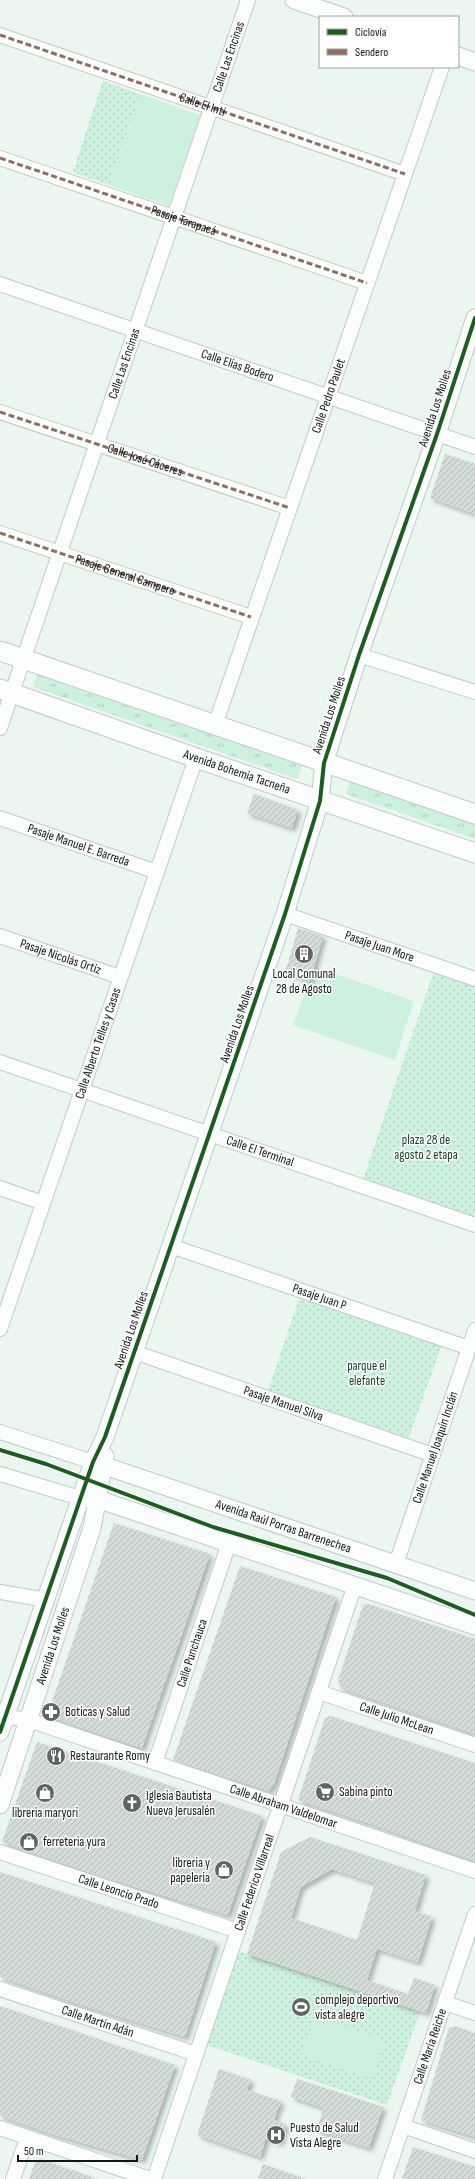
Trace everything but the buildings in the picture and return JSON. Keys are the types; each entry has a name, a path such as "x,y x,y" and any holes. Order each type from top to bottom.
{"main road":[{"path":"0,651 475,814"},
{"name":"Avenida Bohemia Tacneña","path":"6,691 320,801 475,853"}],"street":[{"name":"Calle Las Encinas","path":"0,728 6,691 23,660 248,0"},
{"path":"294,0 341,16"},
{"name":"Calle El Inti","path":"0,36 405,174"},
{"path":"459,56 475,62"},
{"name":"Calle Pedro Paulet","path":"215,725 442,68"},
{"name":"Pasaje Tarapacá","path":"0,158 367,283"},
{"name":"Calle Elías Bodero","path":"0,284 475,447"},
{"name":"Avenida Los Molles","path":"2,1721 46,1600 89,1498 105,1437 285,914 320,801 324,763 359,655 437,434 475,320"},
{"name":"Calle José Cáceres","path":"0,412 290,508"},
{"name":"Pasaje General Campero","path":"0,533 251,617"},
{"path":"359,655 475,692"},
{"name":"Calle Alberto Telles y Casas","path":"0,1329 3,1307 43,1203 196,758"},
{"name":"Pasaje Manuel E. Barreda","path":"0,818 157,872"},
{"name":"Pasaje Juan More","path":"285,914 475,979"},
{"name":"Pasaje Nicolás Ortiz","path":"0,936 120,977"},
{"name":"Calle El Terminal","path":"0,1062 475,1225"},
{"path":"0,1188 43,1203"},
{"name":"Pasaje Juan P","path":"171,1246 469,1348"},
{"name":"Calle Manuel Joaquín Inclán","path":"396,1564 475,1330"},
{"name":"Pasaje Manuel Silva","path":"134,1352 433,1454"},
{"path":"0,1432 99,1464"},
{"name":"Avenida Raúl Porras Barrenechea","path":"99,1464 475,1591"},
{"path":"0,1474 89,1498 229,1543 475,1626"},
{"name":"Avenida Los Molles","path":"0,1805 92,1528 89,1498"},
{"name":"Calle Punchauca","path":"155,1763 229,1543"},
{"name":"Calle Federico Villarreal","path":"154,2179 355,1585"},
{"path":"0,1592 46,1600"},
{"name":"Calle Julio McLean","path":"319,1692 475,1745"},
{"name":"Calle Abraham Valdelomar","path":"2,1721 29,1720 475,1871"},
{"name":"Calle Leoncio Prado","path":"0,1852 238,1931"},
{"name":"Calle María Reiche","path":"385,2179 475,1914"},
{"name":"Calle Martín Adán","path":"0,1989 196,2054"},
{"path":"445,2003 475,2013"},
{"path":"404,2126 475,2151"},
{"path":"0,2128 150,2179"},
{"path":"13,2179 27,2138"}],"green space":[{"path":"103,81 140,94 109,185 73,172"},
{"path":"140,94 200,115 169,206 109,185"},
{"path":"38,672 303,763 297,779 33,687"},
{"path":"351,779 475,822 475,839 346,794"},
{"path":"315,967 414,1001 395,1060 293,1025"},
{"name":"plaza 28 de agosto 2 etapa","path":"434,971 475,985 475,1218 363,1179"},
{"name":"parque el elefante","path":"300,1296 442,1345 407,1442 268,1391"},
{"path":"238,1951 420,2012 387,2105 206,2045"},
{"path":"315,2016 385,2040 372,2079 301,2055"}],"marked path":[{"path":"0,35 405,174"},
{"path":"0,158 367,283"},
{"path":"0,412 290,508"},
{"path":"0,533 251,617"}],"cycle path":[{"path":"0,1732 93,1462 105,1437 285,914 320,801 324,763 359,655 437,434 475,318"},
{"path":"0,1450 46,1464 213,1527 387,1578 475,1615"}],"place":[{"name":"Local Comunal 28 de Agosto","path":"304,954"},
{"name":"Boticas y Salud","path":"51,1712"},
{"name":"Restaurante Romy","path":"56,1756"},
{"name":"Sabina pinto","path":"325,1792"},
{"name":"libreria maryori","path":"45,1793"},
{"name":"Iglesia Bautista Nueva Jerusalén","path":"132,1803"},
{"name":"ferreteria yura","path":"29,1842"},
{"name":"libreria y papeleria","path":"224,1870"},
{"name":"complejo deportivo vista alegre","path":"301,2007"},
{"name":"Puesto de Salud Vista Alegre","path":"276,2135"}]}
